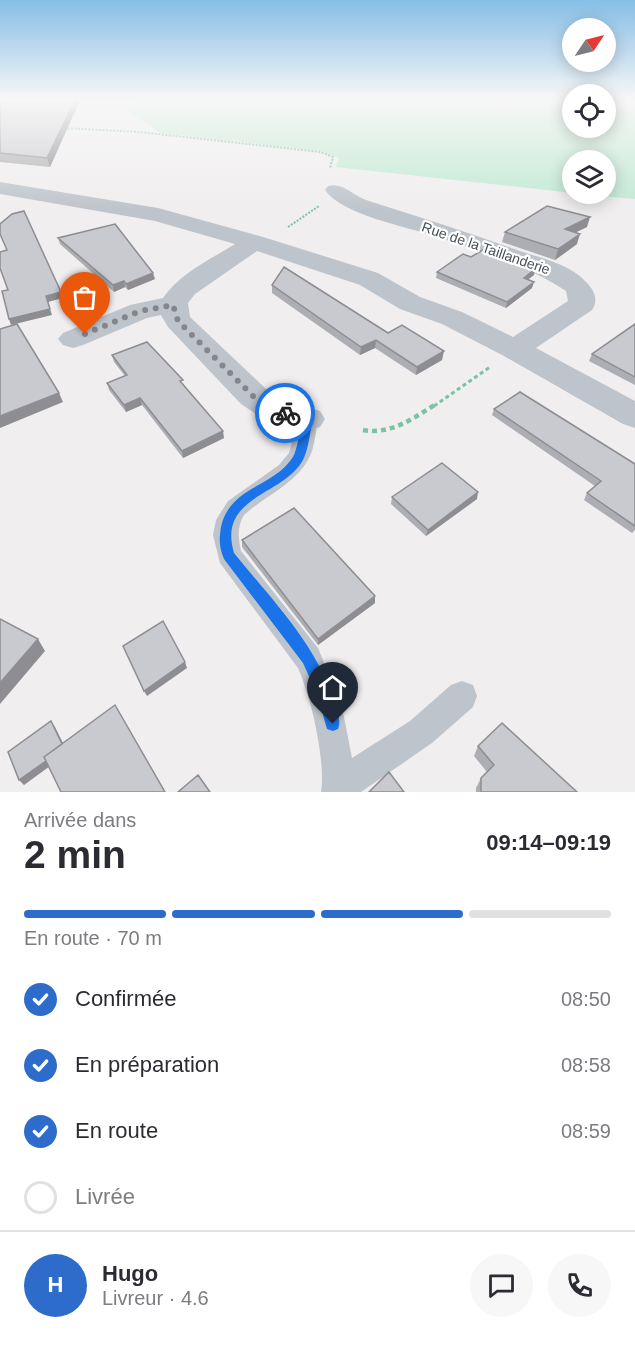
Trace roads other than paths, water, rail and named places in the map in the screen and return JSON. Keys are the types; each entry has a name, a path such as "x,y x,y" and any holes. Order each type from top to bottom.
{"street":[{"path":"0,188 130,210 259,243 369,279 410,303 452,318 505,356 635,416"},
{"name":"Rue de la Taillanderie","path":"329,189 358,205 511,255 555,272 576,286 582,295 582,304 505,356"},
{"path":"73,339 140,311 173,305 184,290 259,243"},
{"path":"173,305 178,321 253,396 268,406 308,419"}],"lane":[{"path":"308,419 298,458 282,474 237,505 230,516 225,542 229,555 308,658 317,675 333,724 338,792"},
{"path":"338,792 355,775 421,732 462,696"}]}
